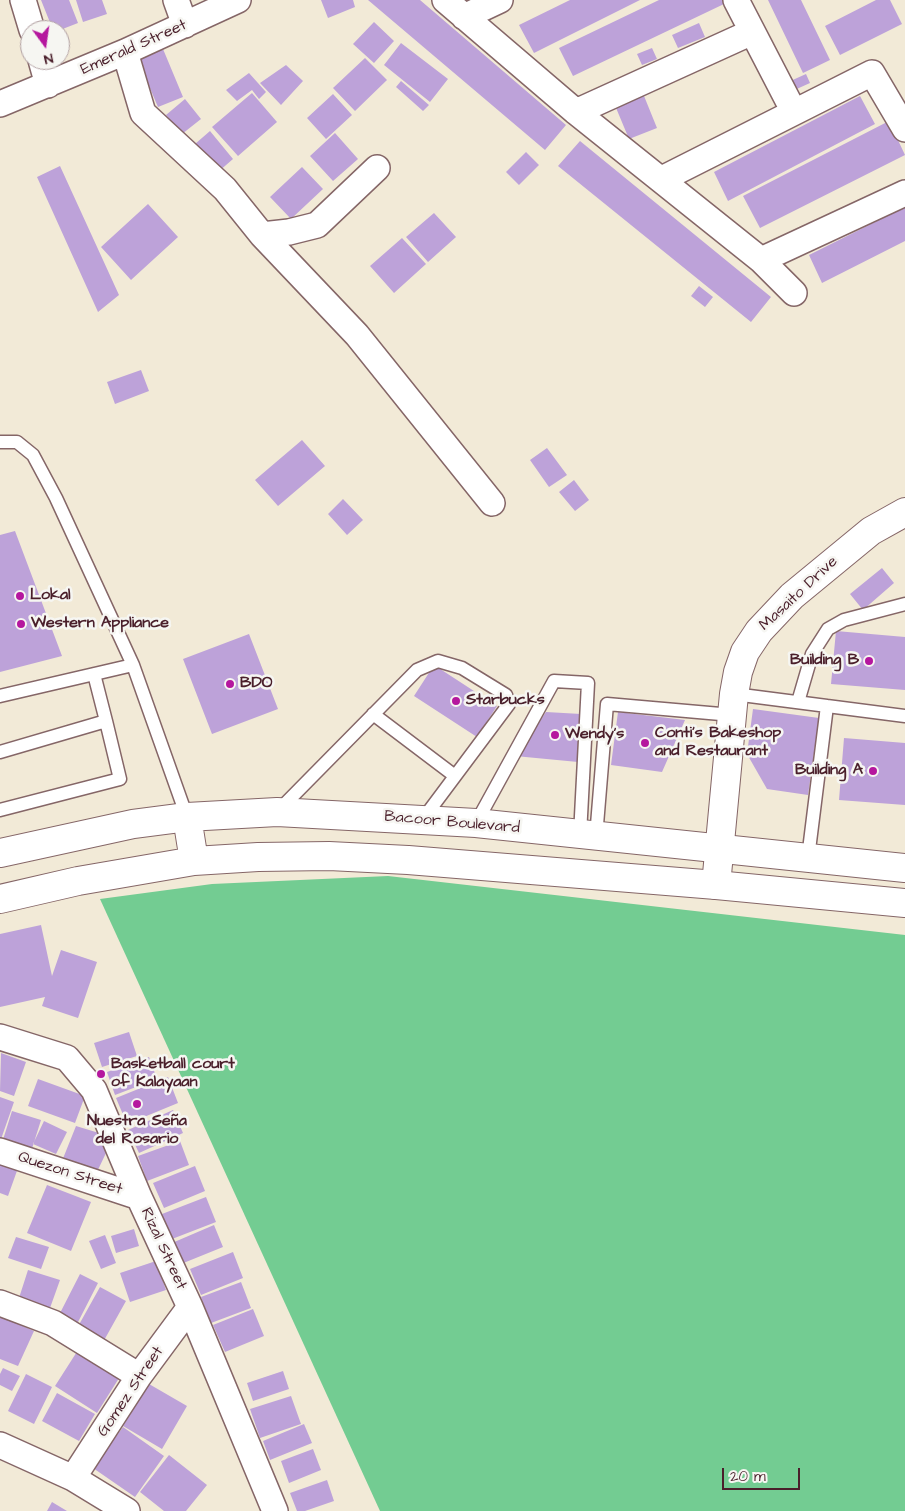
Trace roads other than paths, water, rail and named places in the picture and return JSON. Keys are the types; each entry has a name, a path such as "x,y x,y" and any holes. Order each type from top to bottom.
{"main road":[{"name":"Masaito Drive","path":"716,885 733,704 738,672 745,652 759,631 792,596 871,531 905,512"},
{"name":"Bacoor Boulevard","path":"0,853 133,824 187,817 277,812 476,823 905,868"},
{"path":"187,817 194,862"},
{"path":"0,899 78,881 194,862 258,856 339,856 716,885 905,903"}],"street":[{"path":"23,0 29,20"},
{"path":"176,0 186,25"},
{"name":"Emerald Street","path":"0,104 126,52 238,0"},
{"path":"446,0 576,112 761,260 794,293"},
{"path":"464,17 500,0"},
{"path":"736,0 794,112"},
{"path":"576,112 752,32"},
{"path":"126,52 143,113 225,188 262,235 357,335 492,503"},
{"path":"44,70 48,85"},
{"path":"662,179 872,73 905,129"},
{"path":"262,235 289,232 317,225 377,168"},
{"path":"761,260 905,193"},
{"name":"Rizal Street","path":"0,1037 67,1058 94,1090 139,1197 190,1307 275,1511"},
{"name":"Quezon Street","path":"0,1152 139,1197"},
{"path":"0,1303 53,1323 139,1376"},
{"name":"Gomez Street","path":"74,1478 139,1376 190,1307"},
{"path":"0,1445 74,1478 127,1511"}],"lane":[{"path":"0,442 17,442 34,455 133,665 187,817"},
{"path":"798,702 812,654 828,629 844,620 905,604"},
{"path":"277,812 417,670 438,661 462,668 506,696 509,704 422,819"},
{"path":"0,696 133,665"},
{"path":"0,810 120,780 94,674"},
{"path":"476,823 554,681 588,683 588,836"},
{"path":"588,836 607,704 798,702 905,716"},
{"path":"808,858 826,706"},
{"path":"373,714 455,776"},
{"path":"0,752 106,721"}],"place":[{"name":"Lokal","path":"20,596"},
{"name":"Western Appliance","path":"21,624"},
{"name":"Building B","path":"869,661"},
{"name":"BDO","path":"230,684"},
{"name":"Starbucks","path":"456,701"},
{"name":"Wendy's","path":"555,735"},
{"name":"Conti's Bakeshop and Restaurant","path":"645,743"},
{"name":"Building A","path":"873,771"},
{"name":"Basketball court of Kalayaan","path":"101,1074"},
{"name":"Nuestra Seña del Rosario","path":"137,1104"}]}
